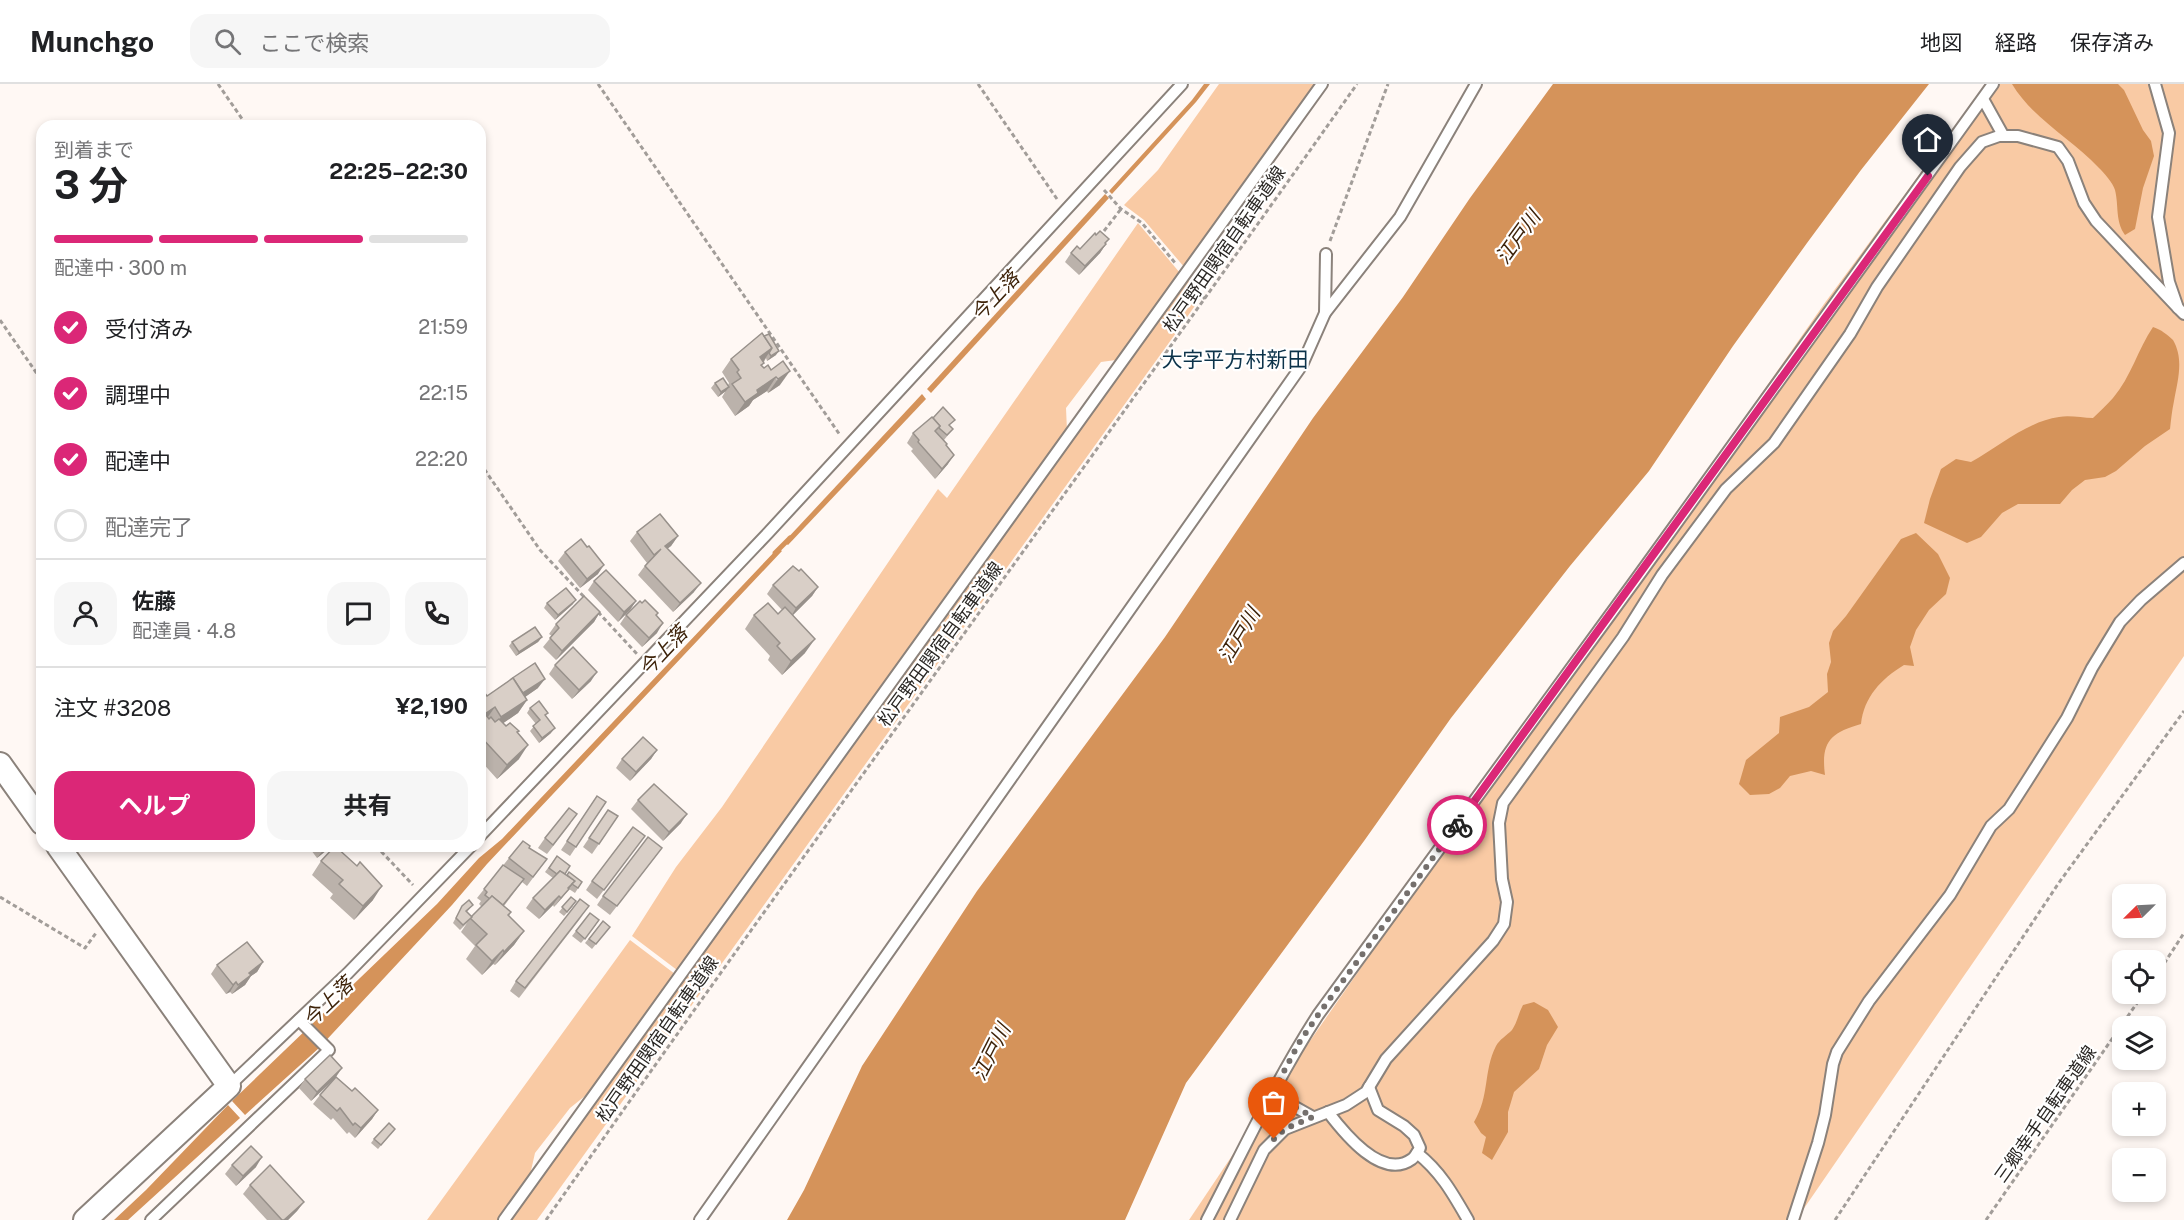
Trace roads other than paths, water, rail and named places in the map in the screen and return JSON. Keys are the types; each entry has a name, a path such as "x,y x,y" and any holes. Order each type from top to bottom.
{"street":[{"path":"0,764 36,815"},
{"path":"62,852 229,1086 85,1220"}],"lane":[{"path":"486,830 645,663 1182,84"},
{"path":"504,1220 1322,84"},
{"path":"700,1220 1302,365 1325,313 1400,217 1476,84"},
{"path":"1207,1220 1299,1043 1318,1015 1630,588 1993,84"},
{"path":"2155,84 2169,133 2158,217 2169,282 2181,311"},
{"path":"1983,99 2003,135"},
{"path":"1230,1220 1263,1149 1285,1129 1346,1105 1366,1092 1386,1059 1493,941 1504,924 1507,902 1502,879 1498,823 1503,803 1623,637 1662,575 1726,489 1774,443 1850,334 1877,287 1960,166 1982,141 2003,135 2018,136 2058,147 2068,161 2084,203 2096,221 2181,311"},
{"path":"1325,313 1326,254"},
{"path":"1793,1220 1818,1143 1837,1052 1869,1000 1950,895 1991,826 2015,799 2067,718 2092,668 2120,622 2141,600 2184,563"},
{"path":"229,1086 301,1022 465,852"},
{"path":"151,1220 329,1050 301,1022"},
{"path":"1328,1112 1344,1133 1375,1160 1399,1165 1413,1159 1420,1148 1414,1135 1378,1110 1369,1087"},
{"path":"1272,1094 1313,1117"},
{"path":"1417,1153 1433,1166 1449,1187 1468,1220"}],"water":[{"path":"1204,84 1210,84 1112,194 1109,191"},
{"name":"江戸川","path":"1553,84 1929,84 1807,243 1733,346 1649,471 1570,566 1451,718 1364,841 1186,1083 1125,1220 787,1220 804,1190 862,1066 977,891 1165,637 1313,418 1403,297 1470,198"},
{"path":"2012,84 2118,84 2124,90 2143,130 2151,141 2154,156 2143,188 2135,229 2125,235 2122,230 2118,219 2115,190 2106,175 2041,118"},
{"path":"1105,194 1109,198 931,393 927,389"},
{"path":"2153,327 2173,340 2178,354 2178,377 2170,429 2145,446 2116,471 2105,477 2085,480 2060,504 2018,504 2002,513 1981,537 1967,543 1924,523 1941,469 1956,459 1971,462 2024,429 2047,420 2063,416 2093,418 2119,390"},
{"path":"922,394 926,399 788,545 784,542"},
{"path":"1916,533 1938,554 1950,578 1946,594 1929,610 1916,630 1910,647 1914,666 1904,665 1888,676 1870,697 1861,724 1834,736 1826,747 1824,755 1825,775 1811,771 1790,776 1780,788 1769,794 1750,795 1739,784 1746,760 1779,733 1780,717 1809,707 1828,692 1827,674 1831,662 1829,643 1833,631 1901,539"},
{"path":"778,548 782,551 487,864 319,1048 245,1115 232,1101 437,904 479,858 502,839"},
{"path":"1534,1002 1548,1010 1558,1027 1547,1045 1539,1069 1514,1092 1508,1112 1508,1132 1492,1160 1482,1153 1486,1137 1474,1122 1482,1102 1489,1065 1496,1046 1512,1030 1523,1005"},
{"path":"228,1105 240,1118 128,1220 114,1220 146,1190"}],"waterway":[{"name":"今上落","path":"775,553 790,538"}],"district":[{"name":"大字平方村新田","path":"1235,359"}]}
